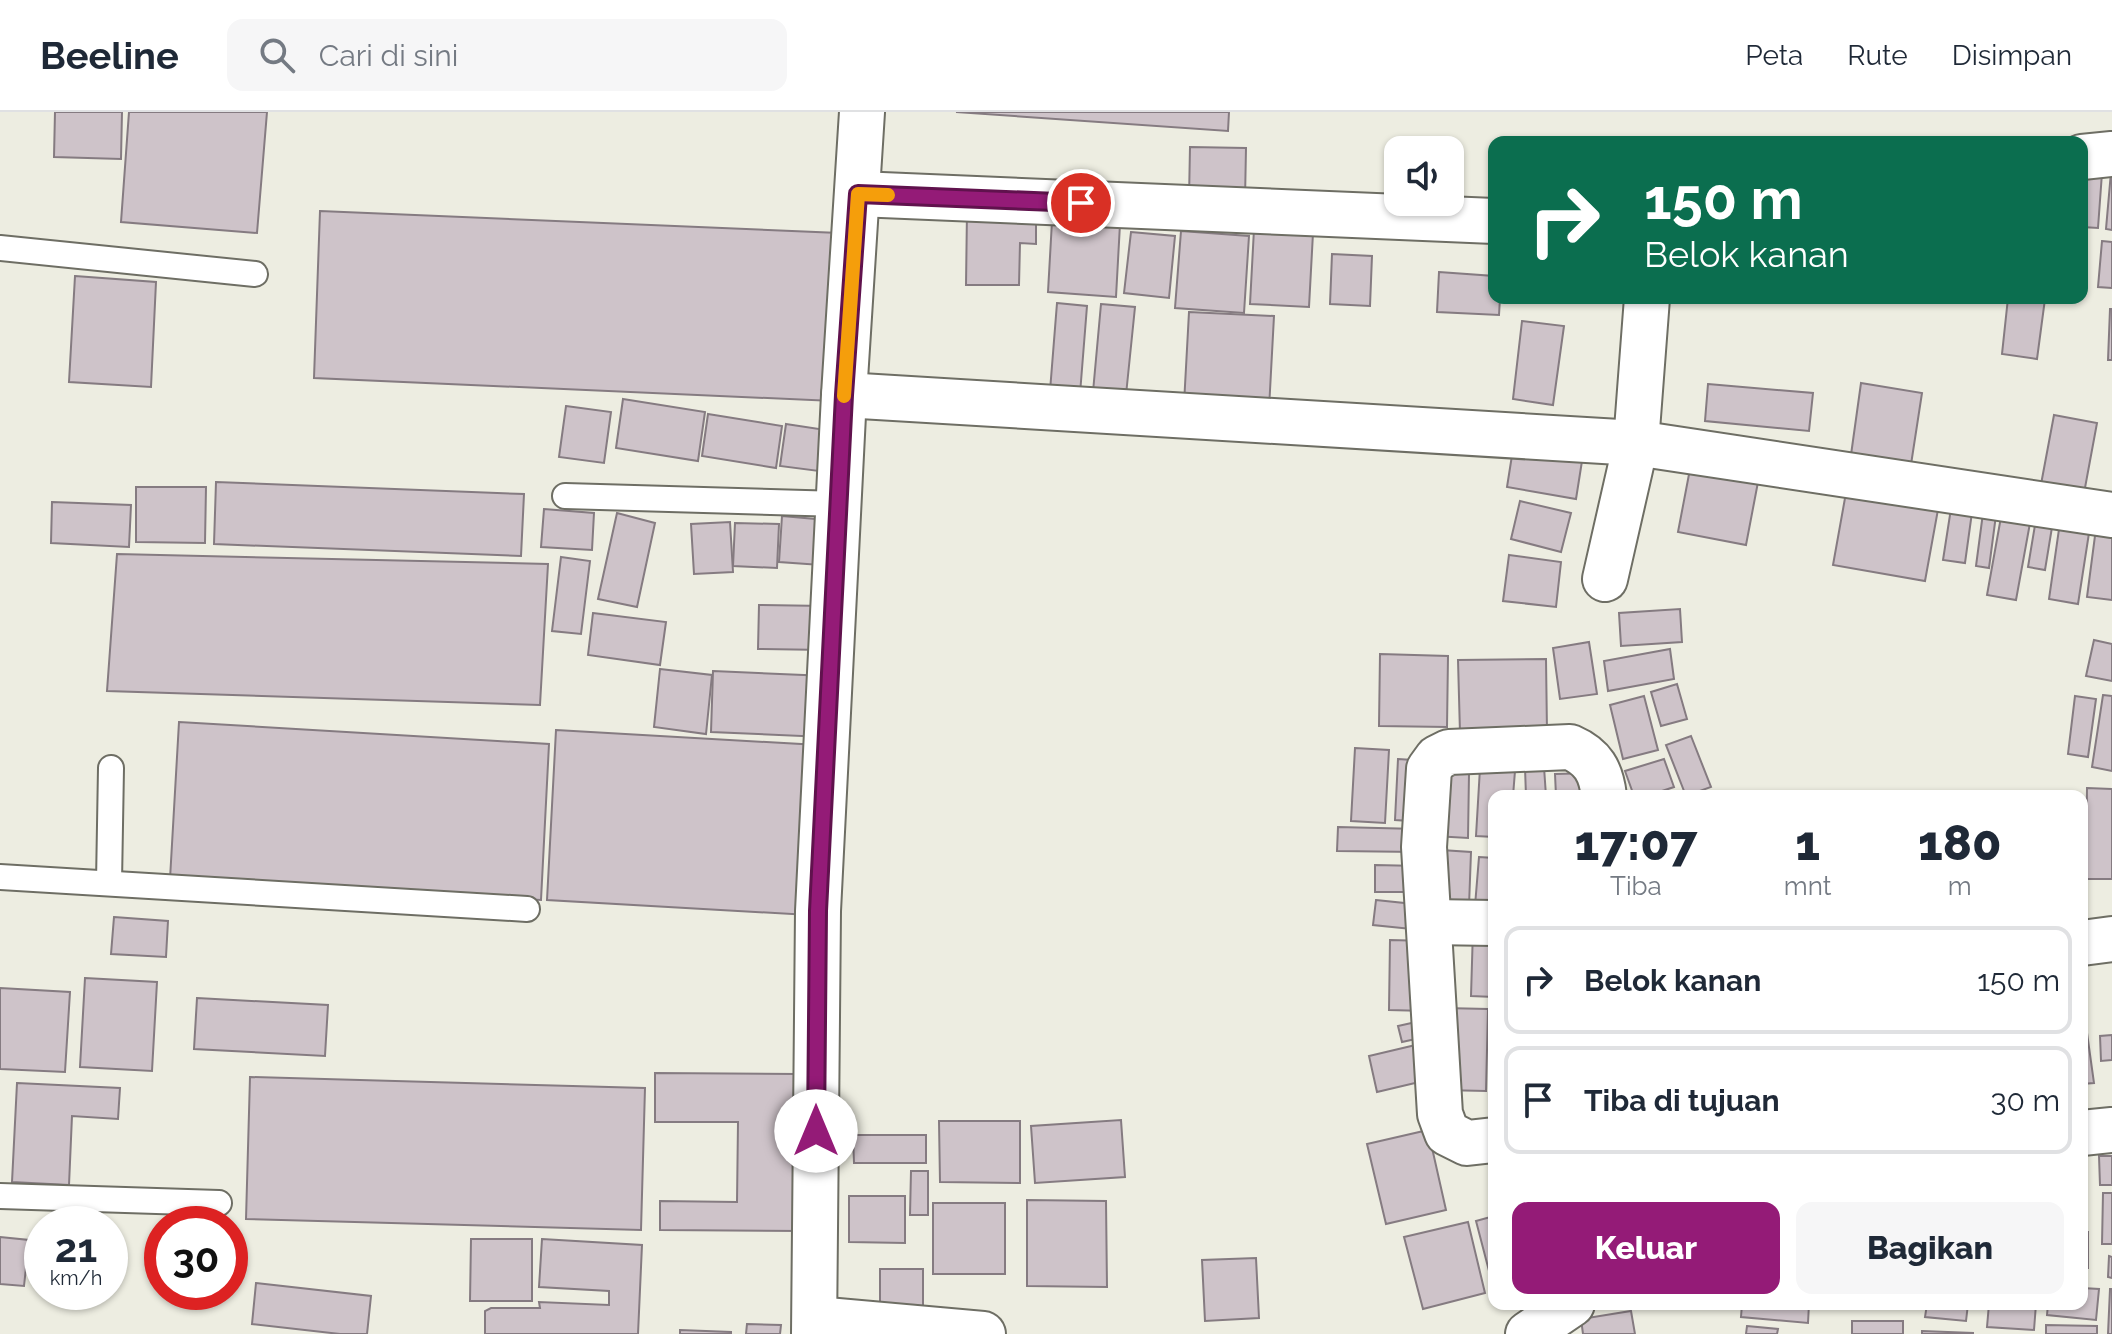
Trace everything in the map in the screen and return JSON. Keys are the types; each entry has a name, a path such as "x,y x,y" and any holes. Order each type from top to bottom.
{"street":[{"path":"862,112 844,395 818,911 814,1327 983,1334"},
{"path":"2088,156 2112,154"},
{"path":"858,194 1488,221"},
{"path":"1605,579 1636,443 1647,304"},
{"path":"844,395 1636,443 2112,515"},
{"path":"1488,1141 1467,1143 1447,1133 1440,1114 1424,847 1429,769 1437,758 1449,752 1570,747 1586,754 1595,763 1602,790"},
{"path":"1430,922 1488,923"},
{"path":"2088,942 2112,939"},
{"path":"2088,1132 2112,1130"},
{"path":"1528,1334 1563,1310"}],"lane":[{"path":"0,248 255,274"},
{"path":"565,496 840,504"},
{"path":"109,882 111,768"},
{"path":"0,877 527,909"},
{"path":"0,1196 219,1203"}],"building":[{"path":"55,112 122,112 121,159 54,157"},
{"path":"129,112 267,112 257,233 121,222"},
{"path":"956,112 1229,112 1228,131"},
{"path":"1190,147 1246,148 1245,200 1189,199"},
{"path":"2088,172 2102,173 2098,228 2088,227"},
{"path":"2112,172 2112,230 2106,229"},
{"path":"320,211 839,233 833,401 314,378"},
{"path":"967,211 1036,212 1036,244 1020,243 1019,285 966,285"},
{"path":"1052,221 1120,224 1116,297 1048,292"},
{"path":"1254,229 1313,233 1309,307 1250,304"},
{"path":"1181,231 1249,236 1244,313 1175,308"},
{"path":"1131,232 1175,236 1169,298 1124,293"},
{"path":"2102,241 2112,242 2112,288 2098,287"},
{"path":"1332,254 1372,256 1370,306 1330,304"},
{"path":"1439,272 1488,276 1488,304 1500,304 1499,315 1437,312"},
{"path":"75,276 156,282 151,387 69,382"},
{"path":"1057,303 1087,306 1080,394 1050,391"},
{"path":"1101,304 1135,307 1126,395 1093,392"},
{"path":"2007,304 2044,304 2037,359 2002,354"},
{"path":"2110,309 2112,360 2108,360"},
{"path":"1189,312 1274,316 1269,409 1184,404"},
{"path":"1522,321 1564,326 1553,405 1513,399"},
{"path":"1861,383 1922,393 1910,471 1850,462"},
{"path":"1708,384 1813,393 1809,431 1705,421"},
{"path":"623,399 705,412 698,461 616,448"},
{"path":"566,406 611,412 604,463 559,457"},
{"path":"708,414 782,426 776,468 702,456"},
{"path":"2054,415 2097,423 2082,504 2039,495"},
{"path":"786,424 839,432 834,473 780,466"},
{"path":"1513,449 1582,461 1576,499 1507,487"},
{"path":"1690,469 1758,482 1746,545 1678,532"},
{"path":"216,482 524,494 521,556 214,544"},
{"path":"136,487 206,487 205,543 136,542"},
{"path":"1847,487 1939,504 1925,581 1833,565"},
{"path":"1520,501 1571,513 1561,552 1511,539"},
{"path":"52,502 131,505 129,547 51,543"},
{"path":"1952,502 1973,505 1965,563 1943,560"},
{"path":"544,509 594,513 592,550 541,547"},
{"path":"617,513 655,523 637,607 598,599"},
{"path":"1983,513 1996,515 1989,568 1976,566"},
{"path":"782,516 838,521 835,566 779,562"},
{"path":"2001,517 2030,523 2016,600 1987,595"},
{"path":"2036,519 2053,521 2045,570 2028,567"},
{"path":"730,522 733,572 694,574 691,524"},
{"path":"735,523 779,524 777,568 733,566"},
{"path":"2096,528 2112,530 2112,600 2087,597"},
{"path":"2059,529 2089,533 2078,604 2049,599"},
{"path":"117,554 548,564 540,705 107,691"},
{"path":"1509,555 1561,562 1556,607 1503,601"},
{"path":"561,557 590,561 581,634 552,631"},
{"path":"759,605 825,606 825,650 758,649"},
{"path":"1680,609 1682,642 1621,646 1619,613"},
{"path":"593,613 666,622 660,665 588,655"},
{"path":"2094,640 2112,644 2112,681 2086,676"},
{"path":"1589,642 1597,694 1560,699 1553,648"},
{"path":"1670,649 1674,679 1608,691 1604,661"},
{"path":"1380,654 1448,656 1447,727 1379,726"},
{"path":"1546,659 1547,732 1460,733 1458,660"},
{"path":"660,669 712,675 706,734 654,727"},
{"path":"713,671 827,676 824,737 711,732"},
{"path":"1677,684 1687,719 1661,726 1651,692"},
{"path":"2103,695 2112,696 2112,771 2092,767"},
{"path":"1644,696 1658,750 1623,759 1610,705"},
{"path":"2075,696 2096,699 2088,757 2068,754"},
{"path":"179,722 549,744 541,900 170,879"},
{"path":"556,730 818,745 809,915 547,900"},
{"path":"1691,736 1711,787 1684,790 1666,745"},
{"path":"1355,748 1389,750 1385,823 1351,821"},
{"path":"1398,759 1428,761 1425,822 1395,820"},
{"path":"1664,759 1674,787 1632,790 1625,771"},
{"path":"1544,767 1546,790 1526,790 1525,768"},
{"path":"1480,768 1515,771 1513,790 1488,790 1488,837 1476,836"},
{"path":"1436,772 1469,774 1468,838 1434,836"},
{"path":"1593,773 1594,790 1556,790 1555,774"},
{"path":"2112,789 2112,879 2088,879 2087,790"},
{"path":"1338,827 1418,829 1417,852 1337,851"},
{"path":"1441,850 1471,852 1469,906 1439,905"},
{"path":"1479,857 1488,858 1488,907 1475,906"},
{"path":"1375,865 1419,866 1419,892 1375,892"},
{"path":"1376,900 1423,905 1421,930 1373,925"},
{"path":"114,917 168,921 166,957 111,954"},
{"path":"1473,929 1488,930 1488,997 1471,996"},
{"path":"1390,940 1428,941 1426,1011 1389,1010"},
{"path":"85,978 157,982 152,1071 80,1067"},
{"path":"0,988 70,992 65,1072 0,1069"},
{"path":"197,998 328,1005 325,1056 194,1049"},
{"path":"1444,1008 1488,1009 1486,1091 1442,1090"},
{"path":"1425,1020 1429,1036 1402,1042 1398,1026"},
{"path":"2112,1035 2112,1060 2101,1061 2100,1036"},
{"path":"2088,1040 2094,1083 2088,1084"},
{"path":"1424,1043 1432,1079 1377,1092 1369,1056"},
{"path":"655,1073 798,1074 802,1231 660,1230 660,1201 737,1202 738,1122 655,1122"},
{"path":"250,1077 645,1088 641,1230 248,1219"},
{"path":"17,1083 120,1088 118,1119 72,1116 69,1185 12,1182"},
{"path":"1121,1120 1125,1177 1035,1183 1031,1126"},
{"path":"939,1121 1020,1121 1020,1183 940,1182"},
{"path":"1428,1130 1446,1210 1386,1224 1367,1144"},
{"path":"853,1135 926,1135 926,1163 854,1163"},
{"path":"2099,1156 2112,1156 2112,1185 2100,1185"},
{"path":"911,1171 928,1171 928,1215 910,1215"},
{"path":"2103,1193 2112,1193 2112,1244 2102,1244"},
{"path":"849,1196 905,1196 905,1243 849,1242"},
{"path":"1027,1200 1106,1201 1107,1287 1027,1286"},
{"path":"933,1203 1005,1203 1005,1274 933,1274"},
{"path":"1488,1218 1488,1267 1476,1221"},
{"path":"1468,1222 1485,1293 1423,1309 1404,1237"},
{"path":"0,1237 24,1239 24,1286 0,1284"},
{"path":"471,1239 532,1239 532,1301 470,1301"},
{"path":"542,1239 642,1245 638,1334 485,1334 485,1311 491,1308 540,1308 539,1302 609,1305 609,1291 539,1287"},
{"path":"2109,1256 2112,1257 2112,1278 2108,1277"},
{"path":"1256,1258 1259,1318 1205,1321 1202,1260"},
{"path":"880,1269 923,1269 923,1306 880,1306"},
{"path":"256,1283 371,1296 367,1334 252,1324"},
{"path":"2088,1288 2099,1289 2096,1320 2047,1315 2047,1310 2088,1310"},
{"path":"2110,1289 2112,1334 2108,1334"},
{"path":"1742,1310 1809,1310 1808,1323 1741,1317"},
{"path":"1926,1310 1967,1310 1966,1321 1925,1317"},
{"path":"1988,1310 2036,1310 2034,1330 1987,1327"},
{"path":"1631,1311 1635,1334 1583,1334 1581,1319"},
{"path":"1852,1321 1903,1321 1903,1334 1852,1334"},
{"path":"747,1324 781,1325 780,1334 746,1334"},
{"path":"2046,1325 2097,1326 2097,1334 2046,1334"},
{"path":"1747,1326 1778,1329 1777,1334 1746,1334"},
{"path":"680,1330 731,1332 731,1334 680,1334"},
{"path":"1922,1331 1973,1333 1973,1334 1922,1334"}],"slow traffic":[{"path":"844,396 858,194 888,195"}],"route":[{"path":"816,1131 818,911 844,395 858,194 1081,203"}]}
